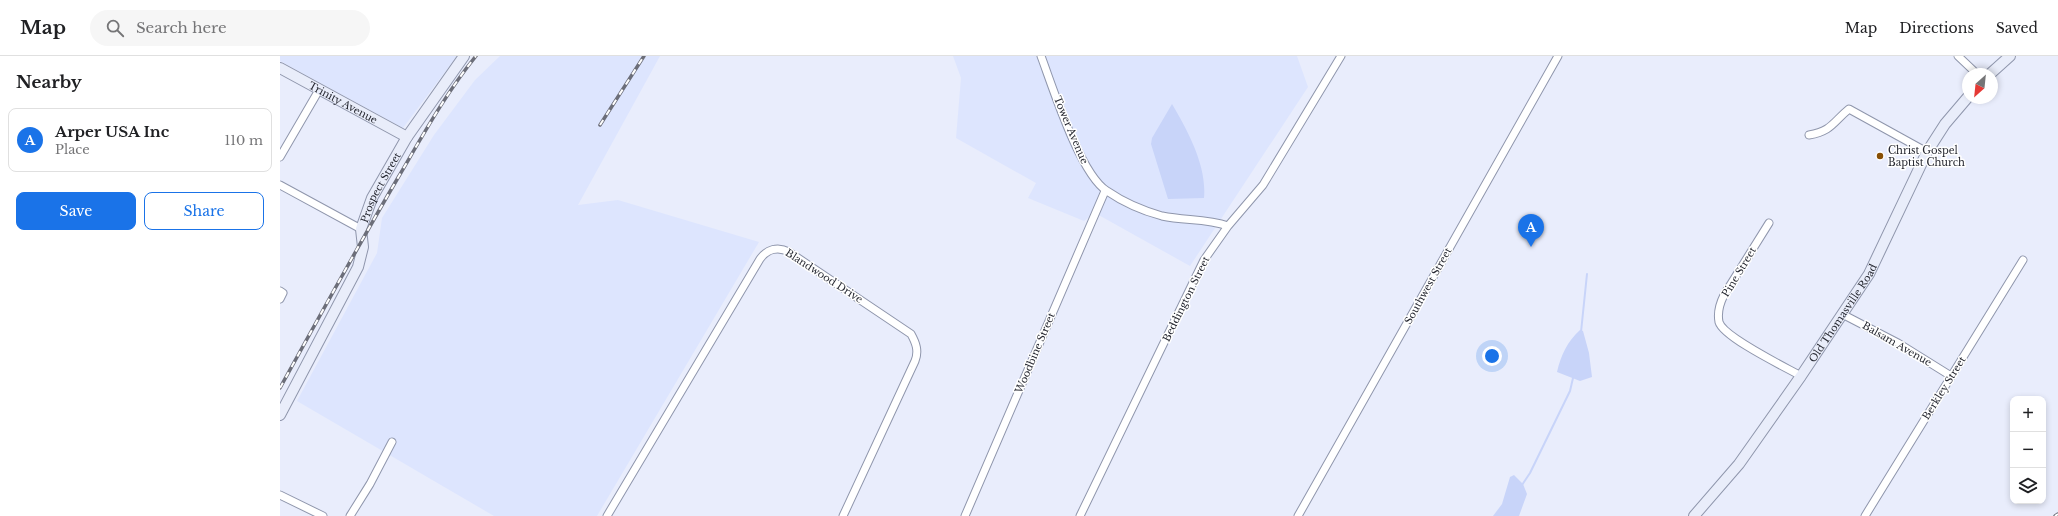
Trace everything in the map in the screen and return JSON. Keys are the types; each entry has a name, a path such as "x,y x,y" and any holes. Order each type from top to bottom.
{"street":[{"name":"Prospect Street","path":"280,415 358,266 363,247 361,229 372,198 407,137 464,56"},
{"name":"Tower Avenue","path":"1041,56 1084,163 1106,191 1133,205 1163,216 1214,221 1228,226"},
{"name":"Beddington Street","path":"1080,516 1204,260 1228,226 1263,185 1341,56"},
{"name":"Southwest Street","path":"1298,516 1558,56"},
{"path":"1958,56 1971,68"},
{"path":"1997,68 2010,56"},
{"name":"Trinity Avenue","path":"280,68 407,137"},
{"path":"280,156 319,90"},
{"name":"Old Thomasville Road","path":"1694,516 1739,464 1801,376 1869,274 1927,152 1945,124 1962,104"},
{"path":"1809,135 1821,133 1833,126 1849,109 1927,152"},
{"path":"280,185 361,229"},
{"name":"Woodbine Street","path":"964,516 1106,191"},
{"name":"Pine Street","path":"1769,223 1724,295 1719,307 1719,322 1729,335 1801,376"},
{"name":"Blandwood Drive","path":"607,516 760,259 768,250 779,248 789,252 911,334 917,349 915,361 843,516"},
{"name":"Berkley Street","path":"1864,516 2023,260"},
{"path":"280,291 284,293 280,299"},
{"name":"Balsam Avenue","path":"1842,314 1898,343 1951,376"},
{"path":"350,516 370,484 392,442"},
{"path":"280,495 323,516"}],"shaded area":[{"path":"280,56 457,56 403,128 280,61"},
{"path":"500,56 660,56 578,205 618,200 759,242 597,516 494,516 297,401 377,253 382,218 434,135 475,80"},
{"path":"953,56 1297,56 1308,87 1190,266 1095,213 1084,221 1028,198 1036,183 956,138 961,78"},
{"path":"1172,104 1195,149 1203,174 1204,198 1168,199 1151,144 1152,138"},
{"path":"1580,330 1583,331 1589,353 1592,377 1580,381 1557,372 1565,349 1571,339"},
{"path":"1514,475 1523,484 1527,494 1519,516 1493,516 1502,504 1510,477"}],"waterway":[{"path":"1581,332 1587,274"},
{"path":"1522,485 1530,473 1570,391 1573,378"}],"railway":[{"path":"280,388 426,130 445,99 476,56"},
{"path":"600,125 644,56"}],"place":[{"name":"Christ Gospel Baptist Church","path":"1880,156"},
{"name":"Arper USA Inc","path":"1531,247"}]}
